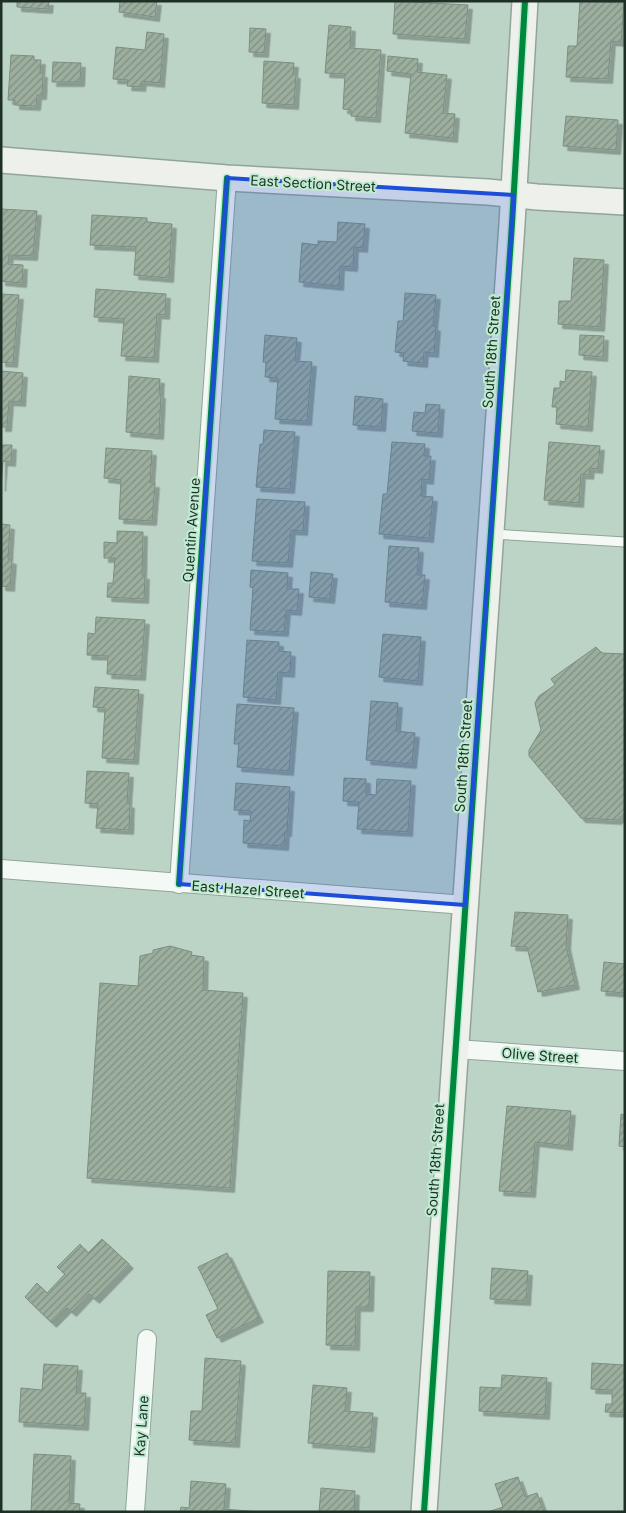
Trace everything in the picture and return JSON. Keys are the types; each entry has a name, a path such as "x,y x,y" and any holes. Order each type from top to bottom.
{"street":[{"name":"South 18th Street","path":"424,1512 514,195 525,1"},
{"name":"East Section Street","path":"1,160 227,178 478,191 625,202"},
{"name":"Quentin Avenue","path":"179,884 227,178"},
{"name":"East Hazel Street","path":"1,869 465,905"},
{"name":"Olive Street","path":"456,1049 625,1061"},
{"name":"Kay Lane","path":"135,1512 147,1339"}],"lane":[{"path":"491,534 625,542"}],"path":[{"path":"576,850 578,829"}],"highlighted area":[{"path":"227,178 514,195 465,905 179,884"}],"building":[{"path":"17,1 49,1 48,9 17,7"},
{"path":"120,1 157,1 155,17 119,12"},
{"path":"395,1 468,5 465,39 393,34"},
{"path":"580,1 624,3 621,42 611,41 608,79 566,77 568,46 577,46"},
{"path":"329,25 351,27 350,48 381,50 376,118 351,116 351,110 343,109 345,74 325,73"},
{"path":"250,28 266,29 264,53 249,52"},
{"path":"147,32 164,34 160,83 142,81 141,87 127,86 128,80 113,79 116,47 145,50"},
{"path":"11,55 34,56 34,60 41,60 40,73 43,73 42,95 37,95 36,106 15,105 15,100 8,100"},
{"path":"388,56 418,59 417,72 447,75 443,113 455,114 453,138 405,133 411,74 387,71"},
{"path":"264,61 294,63 293,74 296,74 294,105 262,103"},
{"path":"53,62 81,63 80,82 52,82"},
{"path":"566,116 618,120 616,150 563,146"},
{"path":"1,209 37,211 33,256 9,255 8,264 23,265 22,283 1,281"},
{"path":"92,215 147,218 147,222 172,224 169,278 134,275 136,247 90,245"},
{"path":"338,222 365,224 363,248 354,247 353,267 340,266 339,286 299,282 302,243 318,245 318,241 337,242"},
{"path":"574,258 604,260 600,327 558,324 559,301 571,301"},
{"path":"96,289 166,294 165,315 157,314 154,358 121,356 124,319 94,317"},
{"path":"405,293 436,295 433,326 436,327 434,353 424,352 423,363 403,361 404,353 395,352 398,321 403,321"},
{"path":"1,294 19,295 13,363 1,362"},
{"path":"265,335 297,338 295,361 312,362 307,421 275,419 278,378 265,377 266,362 263,362"},
{"path":"580,335 604,336 603,357 579,355"},
{"path":"566,370 592,372 588,427 556,424 557,407 552,407 554,388 560,388 560,381 565,382"},
{"path":"1,371 23,373 21,402 9,401 7,427 1,427"},
{"path":"129,376 160,379 159,435 126,432"},
{"path":"355,396 383,399 381,427 353,425"},
{"path":"426,404 440,405 438,433 412,431 414,412 425,413"},
{"path":"264,430 295,432 290,489 256,487 260,444 263,444"},
{"path":"392,442 425,444 424,456 431,456 429,480 422,479 421,496 433,497 429,538 379,534 383,494 387,494"},
{"path":"549,442 600,446 598,469 590,468 589,475 581,474 579,503 544,500"},
{"path":"1,445 12,445 11,462 3,461 1,487"},
{"path":"106,448 152,451 150,483 155,483 152,521 119,519 121,480 104,478"},
{"path":"257,499 305,502 303,531 291,530 288,563 252,561"},
{"path":"1,524 10,525 8,559 12,560 10,587 1,586"},
{"path":"117,531 143,532 142,575 145,575 144,599 107,597 108,583 113,583 115,558 104,558 104,542 117,543"},
{"path":"389,546 419,548 417,575 425,575 422,605 385,602"},
{"path":"251,570 288,573 287,589 299,589 297,611 286,610 284,632 250,630 253,588 250,587"},
{"path":"311,572 333,574 330,599 309,597"},
{"path":"96,617 145,620 141,676 107,674 108,656 87,655 88,633 95,634"},
{"path":"383,634 421,637 418,681 379,677"},
{"path":"247,640 279,642 279,651 291,652 290,673 278,672 276,700 243,697"},
{"path":"596,647 602,653 625,654 625,813 617,820 581,818 529,756 529,750 541,730 535,703 539,696 555,685 551,679"},
{"path":"95,687 139,690 134,760 102,758 105,708 93,707"},
{"path":"371,701 398,703 396,731 415,733 412,764 366,760"},
{"path":"237,704 294,708 289,771 237,767 239,744 234,744"},
{"path":"87,771 129,773 127,803 130,804 129,830 96,828 98,804 85,803"},
{"path":"344,778 366,779 366,794 376,795 377,779 411,781 408,832 357,829 359,802 343,801"},
{"path":"236,783 290,787 287,832 285,832 284,846 243,843 244,820 250,821 251,811 234,810"},
{"path":"515,912 568,915 566,945 575,985 538,992 527,947 511,946"},
{"path":"170,946 192,952 191,955 204,957 203,990 243,993 230,1188 87,1178 100,983 138,986 140,956 153,953 153,950"},
{"path":"604,962 625,964 625,993 601,991"},
{"path":"507,1106 571,1111 568,1146 535,1142 531,1193 499,1191"},
{"path":"621,1114 625,1115 625,1147 619,1146"},
{"path":"102,1239 129,1264 95,1299 89,1294 72,1312 67,1308 52,1323 25,1297 37,1283 47,1293 65,1274 57,1267 80,1244 88,1253"},
{"path":"227,1253 259,1318 217,1338 206,1315 218,1309 198,1267"},
{"path":"492,1268 528,1271 526,1301 490,1299"},
{"path":"328,1271 370,1272 369,1307 356,1307 355,1346 326,1345"},
{"path":"205,1358 241,1361 235,1443 189,1440 191,1411 202,1411"},
{"path":"592,1363 625,1365 625,1413 605,1412 606,1404 612,1404 612,1390 591,1389"},
{"path":"44,1364 78,1366 76,1393 86,1393 84,1426 19,1422 21,1388 42,1390"},
{"path":"502,1375 547,1378 545,1415 479,1411 480,1387 501,1388"},
{"path":"313,1385 347,1388 345,1411 373,1413 370,1448 308,1443"},
{"path":"34,1454 71,1456 69,1503 80,1504 79,1512 31,1512"},
{"path":"518,1477 525,1497 537,1493 544,1512 488,1512 503,1507 495,1484"},
{"path":"191,1481 226,1484 224,1509 260,1512 180,1512 181,1507 189,1508"},
{"path":"321,1488 355,1491 354,1512 319,1512"}],"cycle path":[{"path":"424,1512 512,224 525,1"},
{"path":"179,884 227,178"}]}
